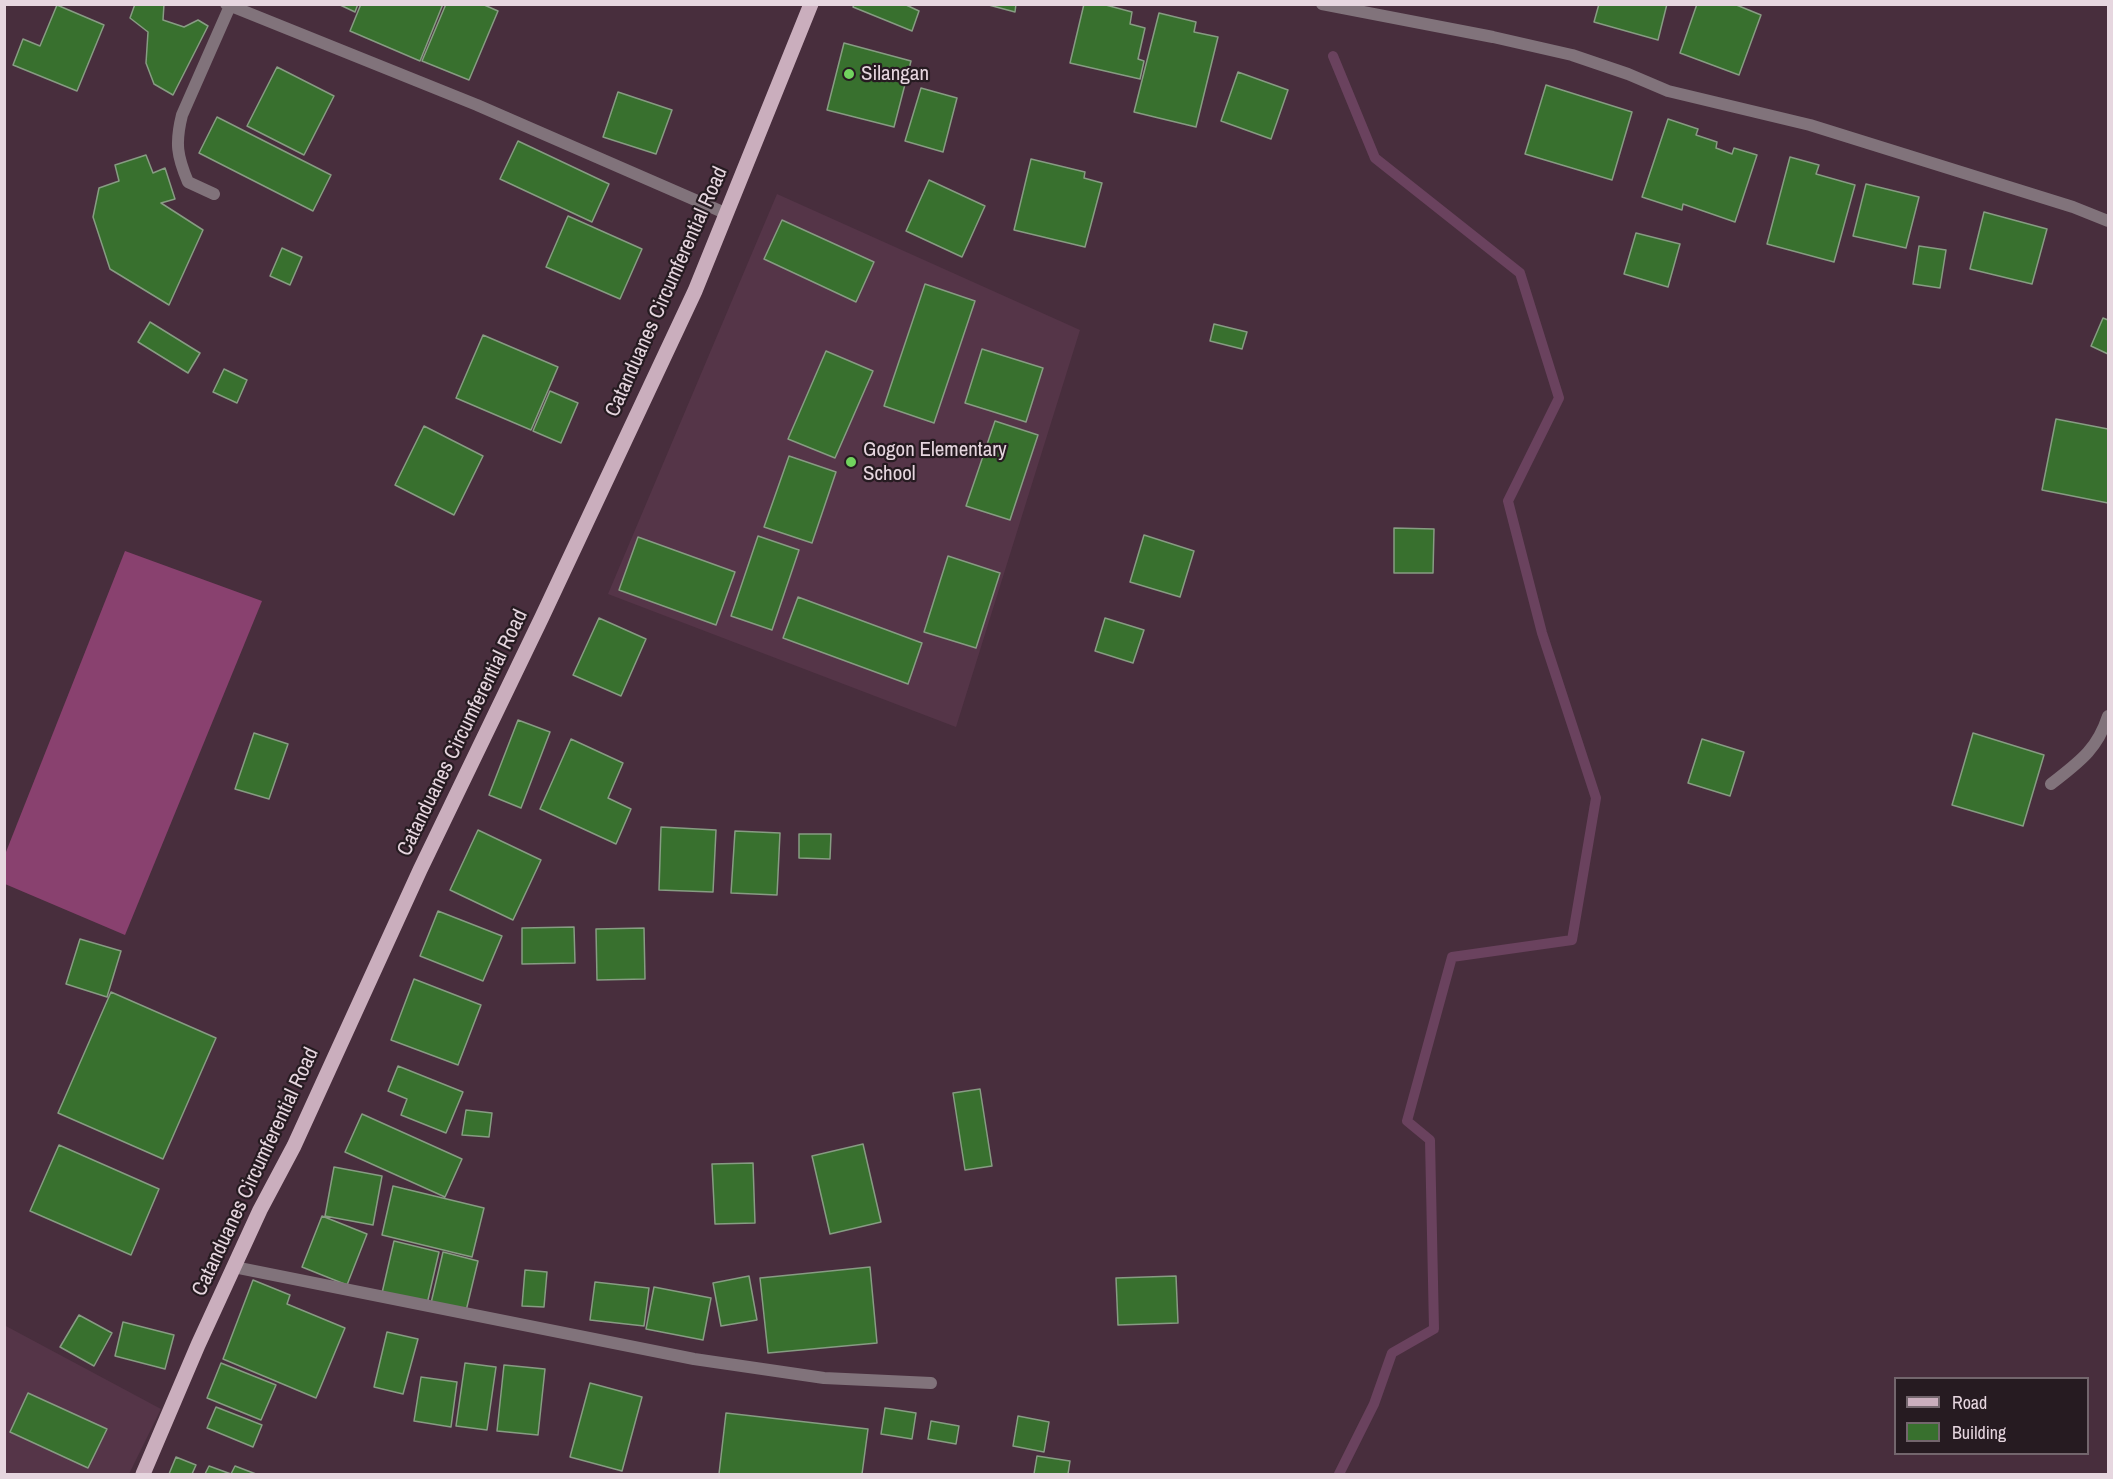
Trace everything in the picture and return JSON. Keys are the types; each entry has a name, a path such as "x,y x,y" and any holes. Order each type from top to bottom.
{"main road":[{"name":"Catanduanes Circumferential Road","path":"143,1474 198,1345 260,1210 294,1146 415,881 533,638 695,291 811,4"}],"street":[{"path":"1322,4 1376,10 1572,55 1628,74 1668,91 1810,125 2073,207 2109,221"},
{"path":"214,194 188,182 178,158 179,129 182,115 228,5 477,105 725,213"},
{"path":"2051,784 2088,754 2103,733 2109,716"},
{"path":"234,1267 694,1359 824,1378 931,1383"}],"shaded area":[{"name":"Gogon Elementary School","path":"777,194 1080,330 956,727 608,594"},
{"path":"125,551 262,601 125,935 5,884 4,857"},
{"path":"4,1325 161,1409 129,1474 5,1474"}],"building":[{"path":"135,4 164,4 163,20 184,27 198,20 208,26 173,95 154,84 146,63 148,32 130,18"},
{"path":"338,4 358,4 355,12"},
{"path":"361,4 443,4 420,61 350,31"},
{"path":"446,4 482,4 498,11 469,80 422,61"},
{"path":"854,4 904,4 919,11 912,31 853,7"},
{"path":"985,4 1016,4 1015,12"},
{"path":"1084,4 1102,4 1132,12 1130,24 1145,28 1138,59 1144,61 1140,79 1070,63"},
{"path":"1599,4 1667,4 1658,40 1594,22"},
{"path":"1697,4 1734,4 1761,15 1739,75 1680,53"},
{"path":"57,5 104,25 77,91 13,65 23,39 40,46"},
{"path":"1159,13 1196,22 1194,32 1218,37 1196,127 1134,112"},
{"path":"844,43 911,61 894,127 827,110"},
{"path":"277,67 334,96 304,155 247,126"},
{"path":"1238,72 1288,90 1271,139 1221,121"},
{"path":"1546,85 1632,112 1612,180 1525,154"},
{"path":"921,88 957,98 943,152 905,141"},
{"path":"618,92 672,110 656,154 603,137"},
{"path":"217,117 331,175 313,211 199,153"},
{"path":"1668,119 1698,129 1696,135 1717,142 1716,148 1732,154 1734,148 1757,155 1735,222 1683,204 1682,210 1642,197"},
{"path":"518,141 609,184 592,222 500,179"},
{"path":"146,155 153,173 165,168 175,199 161,203 203,230 169,305 110,269 93,217 99,188 119,181 115,165"},
{"path":"1790,157 1819,165 1816,174 1855,185 1834,262 1767,244"},
{"path":"1031,159 1085,172 1084,178 1102,183 1085,247 1014,230"},
{"path":"929,180 985,206 962,257 906,231"},
{"path":"1866,184 1919,197 1906,248 1853,236"},
{"path":"1984,212 2047,229 2032,284 1970,269"},
{"path":"568,216 642,249 620,299 546,267"},
{"path":"782,220 874,262 856,302 764,259"},
{"path":"1636,233 1680,244 1668,287 1624,274"},
{"path":"1919,246 1946,250 1940,288 1913,284"},
{"path":"282,248 302,257 290,285 270,276"},
{"path":"925,284 975,301 934,423 884,406"},
{"path":"2103,318 2108,320 2108,354 2091,346"},
{"path":"150,322 200,353 188,373 138,342"},
{"path":"1214,324 1247,332 1242,349 1210,341"},
{"path":"483,335 558,367 531,430 456,398"},
{"path":"982,349 1043,368 1026,422 965,403"},
{"path":"826,351 873,371 835,458 788,439"},
{"path":"224,369 247,380 237,403 213,392"},
{"path":"550,391 578,403 561,443 533,431"},
{"path":"2056,419 2108,429 2108,503 2042,490"},
{"path":"995,421 1038,435 1010,520 966,506"},
{"path":"424,426 483,456 454,515 395,485"},
{"path":"789,456 836,472 812,543 764,527"},
{"path":"1394,528 1434,529 1433,573 1394,573"},
{"path":"1144,535 1194,551 1180,597 1130,582"},
{"path":"758,536 799,550 772,630 731,616"},
{"path":"638,537 735,572 716,625 619,590"},
{"path":"948,556 1000,573 976,648 924,632"},
{"path":"798,597 922,643 908,684 783,638"},
{"path":"599,618 646,639 621,696 573,675"},
{"path":"1105,618 1144,630 1133,663 1095,651"},
{"path":"518,720 550,732 521,808 489,795"},
{"path":"254,733 288,744 269,799 235,789"},
{"path":"1973,733 2044,755 2023,826 1952,805"},
{"path":"571,739 623,763 608,798 631,809 616,844 540,809"},
{"path":"1702,739 1744,752 1730,796 1688,783"},
{"path":"661,827 716,830 713,892 659,890"},
{"path":"478,830 541,860 513,920 450,890"},
{"path":"735,831 780,833 777,895 731,893"},
{"path":"799,834 831,834 830,859 799,858"},
{"path":"438,911 502,936 483,981 420,956"},
{"path":"574,927 575,963 522,964 522,928"},
{"path":"644,928 645,979 597,980 596,929"},
{"path":"80,939 121,951 107,997 66,984"},
{"path":"414,979 481,1005 458,1065 391,1040"},
{"path":"111,992 216,1038 163,1159 58,1113"},
{"path":"398,1066 463,1092 446,1133 401,1115 407,1099 388,1091"},
{"path":"980,1089 992,1166 965,1170 953,1093"},
{"path":"466,1110 492,1113 489,1137 462,1135"},
{"path":"362,1114 462,1159 445,1197 345,1152"},
{"path":"863,1144 881,1222 830,1234 812,1156"},
{"path":"59,1145 159,1189 131,1255 30,1211"},
{"path":"753,1163 755,1223 715,1224 712,1164"},
{"path":"334,1167 382,1176 373,1225 325,1216"},
{"path":"393,1186 484,1208 472,1257 382,1235"},
{"path":"322,1216 367,1234 347,1285 302,1267"},
{"path":"394,1241 439,1252 427,1304 382,1293"},
{"path":"443,1252 478,1261 466,1311 431,1303"},
{"path":"870,1267 877,1343 768,1353 760,1278"},
{"path":"525,1270 547,1272 544,1307 522,1306"},
{"path":"749,1276 757,1320 721,1326 713,1283"},
{"path":"1176,1276 1178,1323 1118,1325 1116,1278"},
{"path":"253,1280 290,1295 287,1304 345,1328 316,1398 223,1359"},
{"path":"595,1282 649,1288 644,1326 590,1320"},
{"path":"654,1287 711,1298 703,1340 646,1329"},
{"path":"79,1315 112,1333 94,1366 60,1347"},
{"path":"123,1322 174,1335 165,1369 115,1356"},
{"path":"387,1332 418,1339 403,1394 374,1387"},
{"path":"221,1363 276,1385 261,1420 207,1398"},
{"path":"465,1363 496,1367 487,1430 456,1426"},
{"path":"504,1365 545,1369 538,1435 497,1431"},
{"path":"421,1377 457,1382 451,1427 414,1421"},
{"path":"590,1383 642,1397 622,1471 570,1457"},
{"path":"28,1393 107,1429 88,1468 10,1432"},
{"path":"216,1407 262,1425 253,1447 207,1428"},
{"path":"885,1408 916,1413 912,1439 881,1434"},
{"path":"726,1413 868,1429 862,1474 719,1474"},
{"path":"1018,1416 1049,1422 1044,1452 1013,1446"},
{"path":"931,1421 959,1426 956,1444 928,1439"},
{"path":"1037,1456 1070,1461 1068,1474 1034,1474"},
{"path":"176,1457 196,1465 192,1474 169,1474"},
{"path":"209,1466 231,1474 205,1474"},
{"path":"235,1466 256,1474 231,1474"}],"waterway":[{"path":"1333,56 1375,158 1520,273 1559,398 1508,501 1542,633 1596,798 1572,940 1452,957 1407,1121 1430,1140 1434,1329 1392,1353 1374,1404 1339,1474"}],"place":[{"name":"Silangan","path":"849,74"},
{"name":"Gogon Elementary School","path":"851,462"}]}
